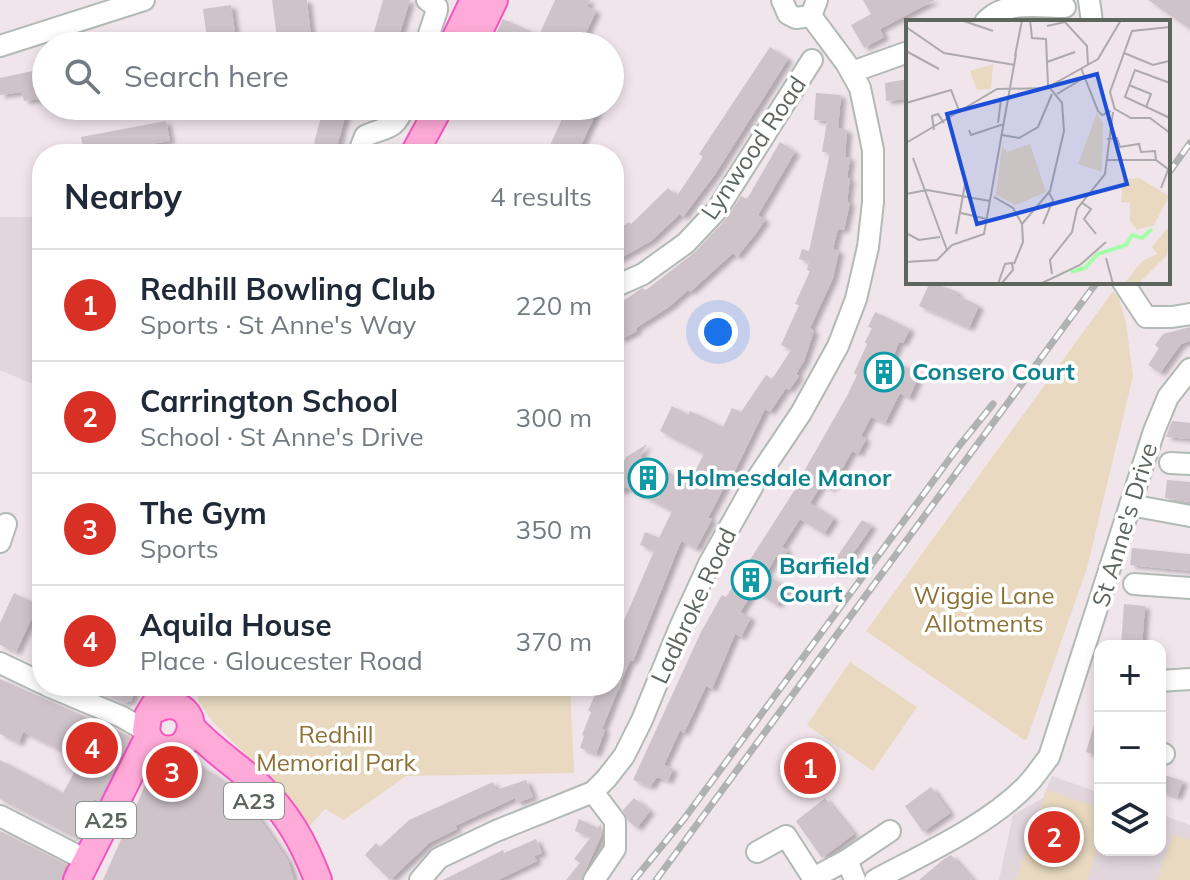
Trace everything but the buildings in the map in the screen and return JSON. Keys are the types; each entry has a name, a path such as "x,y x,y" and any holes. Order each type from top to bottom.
{"main road":[{"path":"459,32 474,0"},
{"path":"479,32 494,0"},
{"path":"417,144 425,120"},
{"path":"419,144 432,120"},
{"name":"A25","path":"82,870 163,723"},
{"name":"A23","path":"163,723 222,771 261,809 280,835 303,880"},
{"name":"A23","path":"163,723 203,740 258,785 283,812 304,844 318,880"}],"street":[{"path":"34,32 90,9 144,0"},
{"path":"427,0 437,7 430,32"},
{"path":"1089,0 1092,20"},
{"path":"775,1 796,18 814,8"},
{"path":"987,20 1007,6 1065,7"},
{"name":"Ladbroke Road","path":"420,880 439,858 593,792 624,756 709,564 756,480 830,364 847,326 868,247 873,150 865,104 852,72 814,8"},
{"path":"0,46 32,33"},
{"path":"852,72 906,53"},
{"name":"Lynwood Road","path":"624,283 643,274 686,243 717,210 812,60"},
{"path":"362,144 365,136 394,126 399,120"},
{"path":"1124,284 1146,317 1190,314"},
{"name":"St Anne's Drive","path":"875,880 963,832 1026,786 1049,757 1092,660 1130,505 1168,397 1190,369"},
{"path":"1130,505 1190,516"},
{"path":"1134,584 1190,588"},
{"path":"0,663 32,678"},
{"path":"1166,681 1190,679"},
{"path":"72,696 122,717 163,723"},
{"path":"593,792 615,821 615,849 594,880"},
{"path":"0,816 82,870"},
{"path":"757,852 786,836 813,878 890,831"},
{"path":"847,860 855,880"}],"shaded area":[{"path":"0,217 32,217 32,384 0,370"},
{"path":"1052,776 1094,791 1094,856 1166,856 1166,816 1190,825 1190,880 999,880 1013,815 1043,798"}],"green space":[{"name":"Wiggie Lane Allotments","path":"1113,291 1119,298 1126,323 1133,376 1087,568 1027,739 1024,740 866,631"},
{"path":"850,662 917,707 873,771 807,725"},
{"name":"Redhill Memorial Park","path":"198,696 570,696 574,773 406,776 344,820 325,809 307,829 275,784 213,722 198,701"},
{"path":"1047,790 1094,806 1095,856 1087,880 1016,880"},
{"path":"1173,834 1190,840 1190,880 1157,880"}],"railway":[{"path":"1170,171 1190,143"},
{"path":"656,880 1096,284"},
{"path":"634,880 684,819 993,404"}],"place":[{"name":"Consero Court","path":"884,372"},
{"name":"Holmesdale Manor","path":"648,478"},
{"name":"Barfield Court","path":"751,580"},
{"name":"Aquila House","path":"92,748"},
{"name":"Redhill Bowling Club","path":"810,768"},
{"name":"The Gym","path":"172,772"},
{"name":"Carrington School","path":"1054,837"}]}
